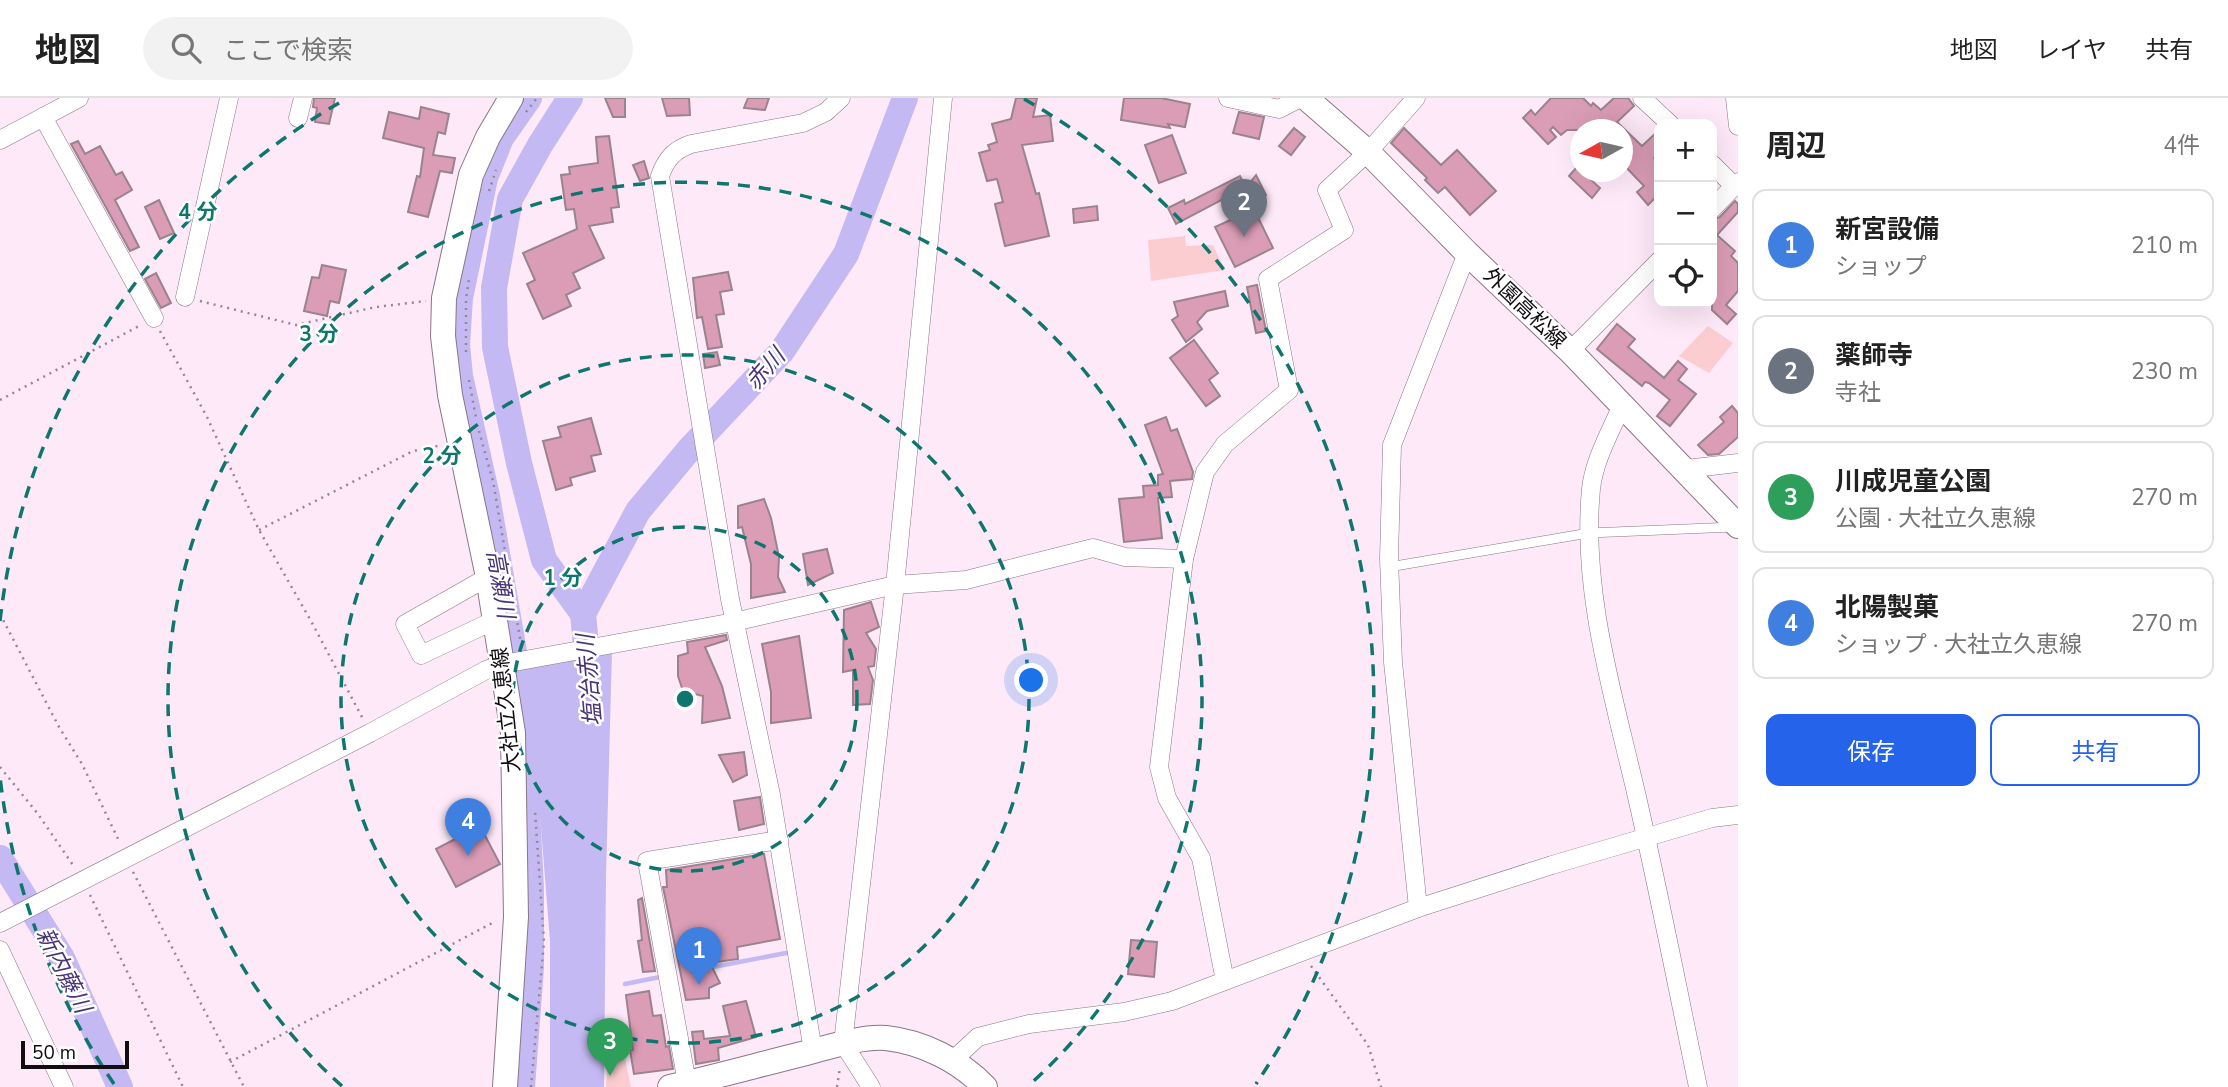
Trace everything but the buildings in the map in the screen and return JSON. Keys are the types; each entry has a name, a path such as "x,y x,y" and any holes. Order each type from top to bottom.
{"main road":[{"name":"大社立久恵線","path":"505,1087 516,917 513,733 488,577 459,442 443,336 444,298 471,176 488,137 511,98"},
{"name":"外園高松線","path":"1306,98 1368,152 1467,253 1570,351 1738,526"},
{"path":"679,1085 843,1043 884,1038 953,1060 968,1069 985,1087"}],"street":[{"path":"0,140 79,98"},
{"path":"185,297 229,98"},
{"path":"298,118 303,98"},
{"path":"813,1051 779,840 734,622 660,177 664,164 677,149 803,123 826,112 841,98"},
{"path":"871,1087 843,1043 895,585 943,98"},
{"path":"1228,98 1279,109 1300,98"},
{"path":"1642,98 1665,119"},
{"path":"1735,98 1738,126"},
{"path":"1225,981 1201,858 1167,798 1159,767 1184,559 1205,472 1225,444 1289,390 1268,279 1344,230 1327,190 1368,152 1411,100"},
{"path":"43,117 154,318"},
{"path":"1717,168 1737,184 1717,204"},
{"path":"1418,908 1395,690 1389,567 1392,445 1467,253"},
{"path":"1570,351 1654,266"},
{"path":"1622,405 1592,485 1589,533 1592,581 1605,655 1647,839 1698,1087"},
{"path":"1686,469 1738,463"},
{"path":"1,923 370,733 486,670 503,664 734,622 895,585 966,580 1093,548 1125,557 1184,559"},
{"path":"488,577 405,624 421,655 495,620"},
{"path":"953,1060 978,1037 1040,1022 1124,1012 1172,1000 1418,908 1712,818 1738,815"},
{"path":"679,1085 647,861 779,840"},
{"path":"0,950 64,1087"}],"lane":[{"path":"1389,567 1589,533 1738,526"}],"path":[{"path":"185,297 296,325 376,307 444,298"},
{"path":"0,401 154,318 207,417 259,530 312,621 370,733"},
{"path":"259,530 413,451 459,442"},
{"path":"0,614 59,727 82,764 114,827 126,858 244,1087"},
{"path":"0,767 38,814 183,1087"},
{"path":"230,1062 500,919 516,917"},
{"path":"1301,952 1368,1045 1381,1087"}],"shaded area":[{"path":"1185,236 1186,246 1213,245 1225,270 1151,281 1148,240"},
{"path":"1708,326 1733,343 1709,373 1679,356"},
{"path":"609,1042 622,1044 631,1087 606,1087"}],"water":[{"path":"612,650 604,1087 550,1087 550,941 528,664"}],"waterway":[{"name":"高瀬川","path":"522,1087 531,967 531,888 521,692 487,496 460,376 457,345 460,298 485,178 501,138 529,98"},
{"name":"塩冶赤川","path":"570,98 510,199 494,288 495,347 519,463 544,560 583,614 589,676"},
{"name":"赤川","path":"583,614 638,511 688,451 782,351 846,254 905,98"},
{"name":"新内藤川","path":"0,858 62,958 120,1087"},
{"path":"708,968 791,952"},
{"path":"625,984 665,976"}],"place":[{"name":"薬師寺","path":"1244,237"},
{"name":"北陽製菓","path":"468,856"},
{"name":"新宮設備","path":"699,985"},
{"name":"川成児童公園","path":"610,1076"}]}
